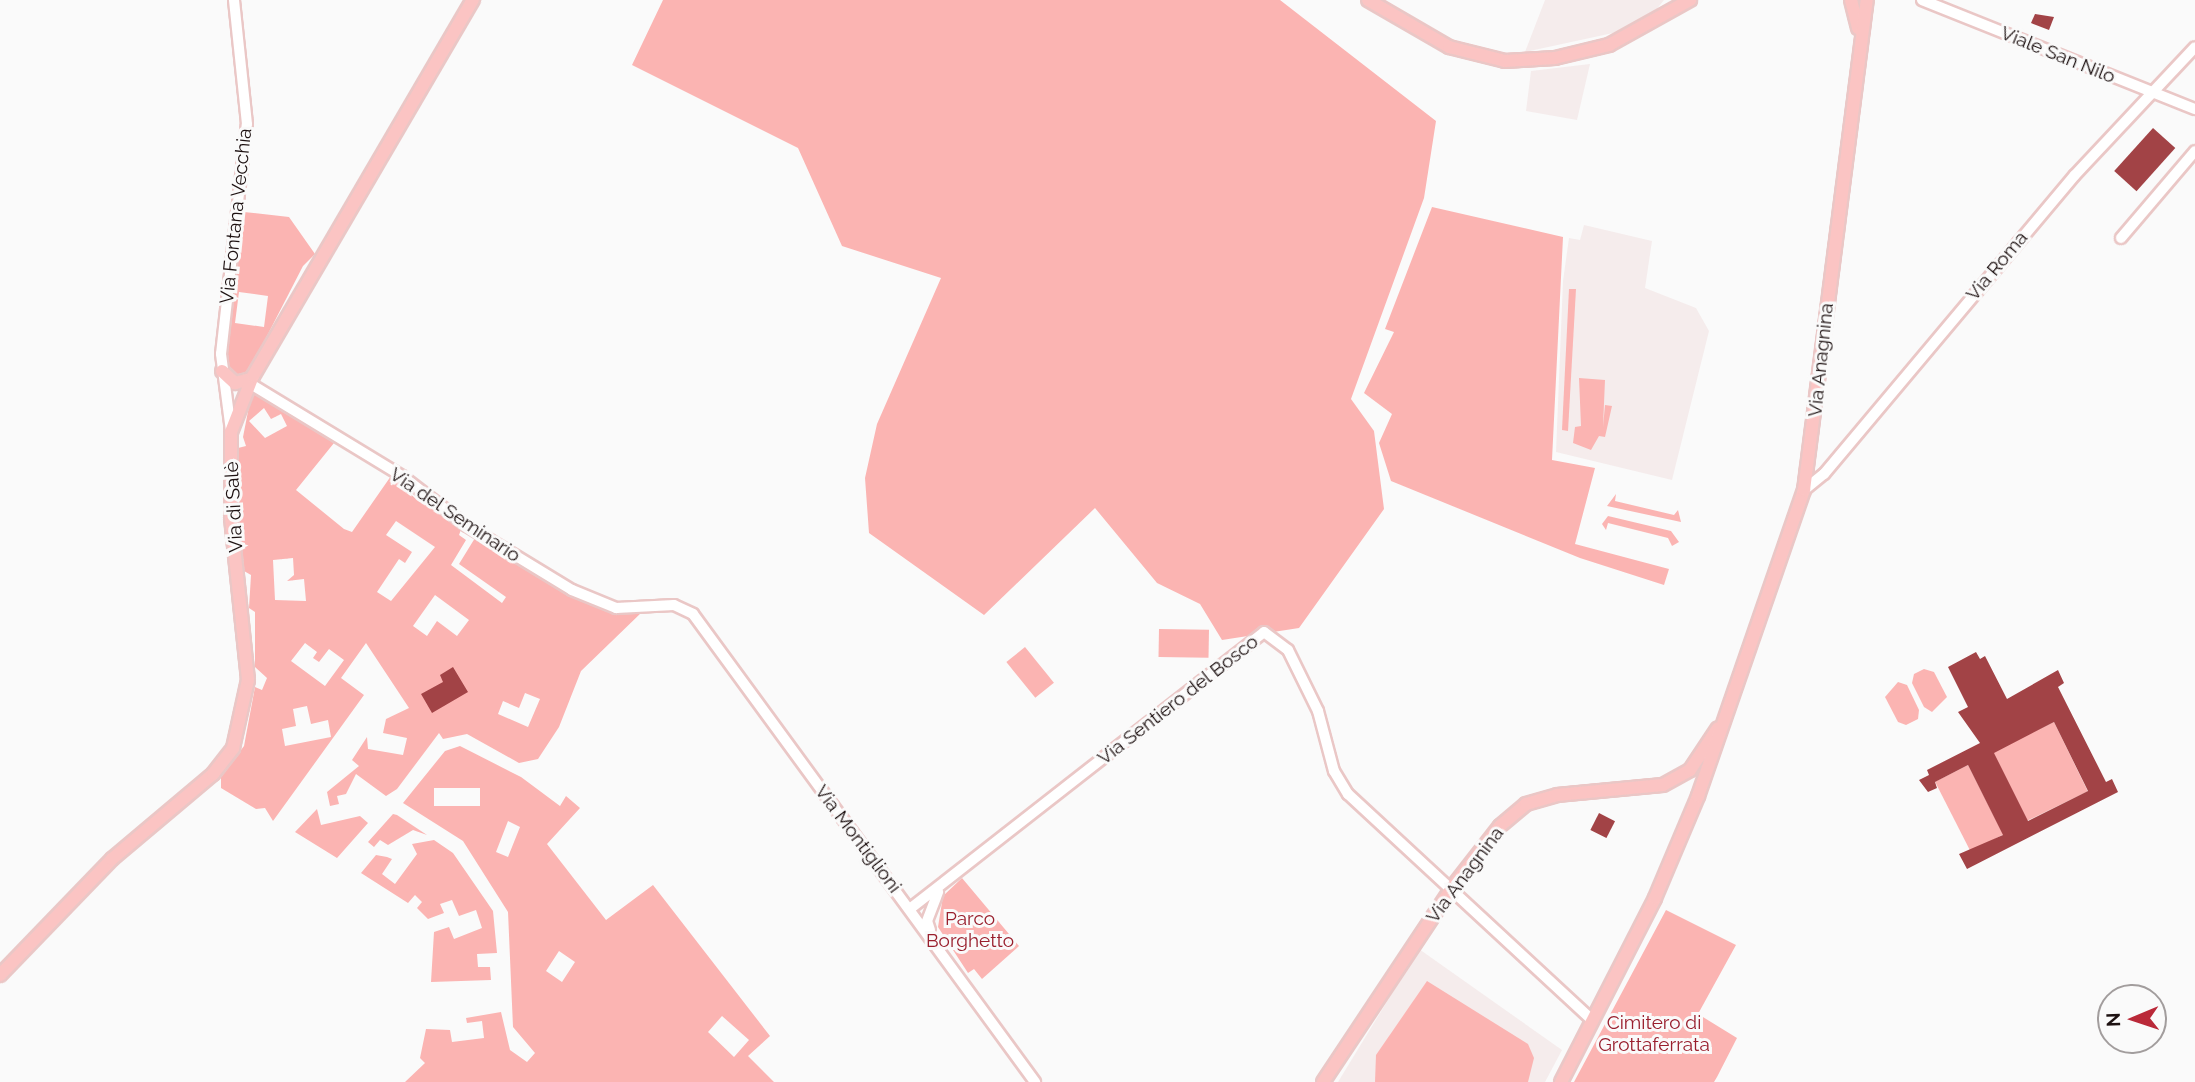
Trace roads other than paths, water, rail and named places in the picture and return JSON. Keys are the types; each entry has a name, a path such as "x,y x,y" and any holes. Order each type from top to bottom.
{"main road":[{"name":"Via di Salè","path":"0,975 120,852 213,775 236,743 248,680 231,517 232,432 250,381 473,0"},
{"path":"1368,0 1448,47 1505,61 1555,58 1609,45 1690,0"},
{"path":"1851,0 1859,42"},
{"name":"Via Anagnina","path":"1560,1082 1698,796 1804,489 1859,42 1867,0"},
{"path":"222,371 235,383 250,381"},
{"name":"Via Anagnina","path":"1323,1082 1451,889 1500,826 1526,804 1575,793 1642,790 1690,770 1729,710"},
{"path":"1690,770 1698,779 1698,796"}],"street":[{"name":"Via Fontana Vecchia","path":"232,432 222,371 247,124 234,0"},
{"name":"Viale San Nilo","path":"1922,0 2195,109"},
{"name":"Via Roma","path":"1804,489 1824,474 1998,264 2151,92 2195,47"},
{"path":"2121,239 2195,153"},
{"name":"Via del Seminario","path":"250,381 402,475 467,526 572,590 616,608 674,605"},
{"name":"Via Montiglioni","path":"674,605 700,623 911,908 1035,1082"},
{"name":"Via Sentiero del Bosco","path":"911,908 1264,632 1288,650 1318,711 1330,760 1348,793 1592,1020"},
{"name":"Via Sentiero del Bosco","path":"932,937 928,921 932,900 947,881"}],"park label":[{"name":"Parco Borghetto","path":"970,930"},
{"name":"Cimitero di Grottaferrata","path":"1654,1034"}]}
